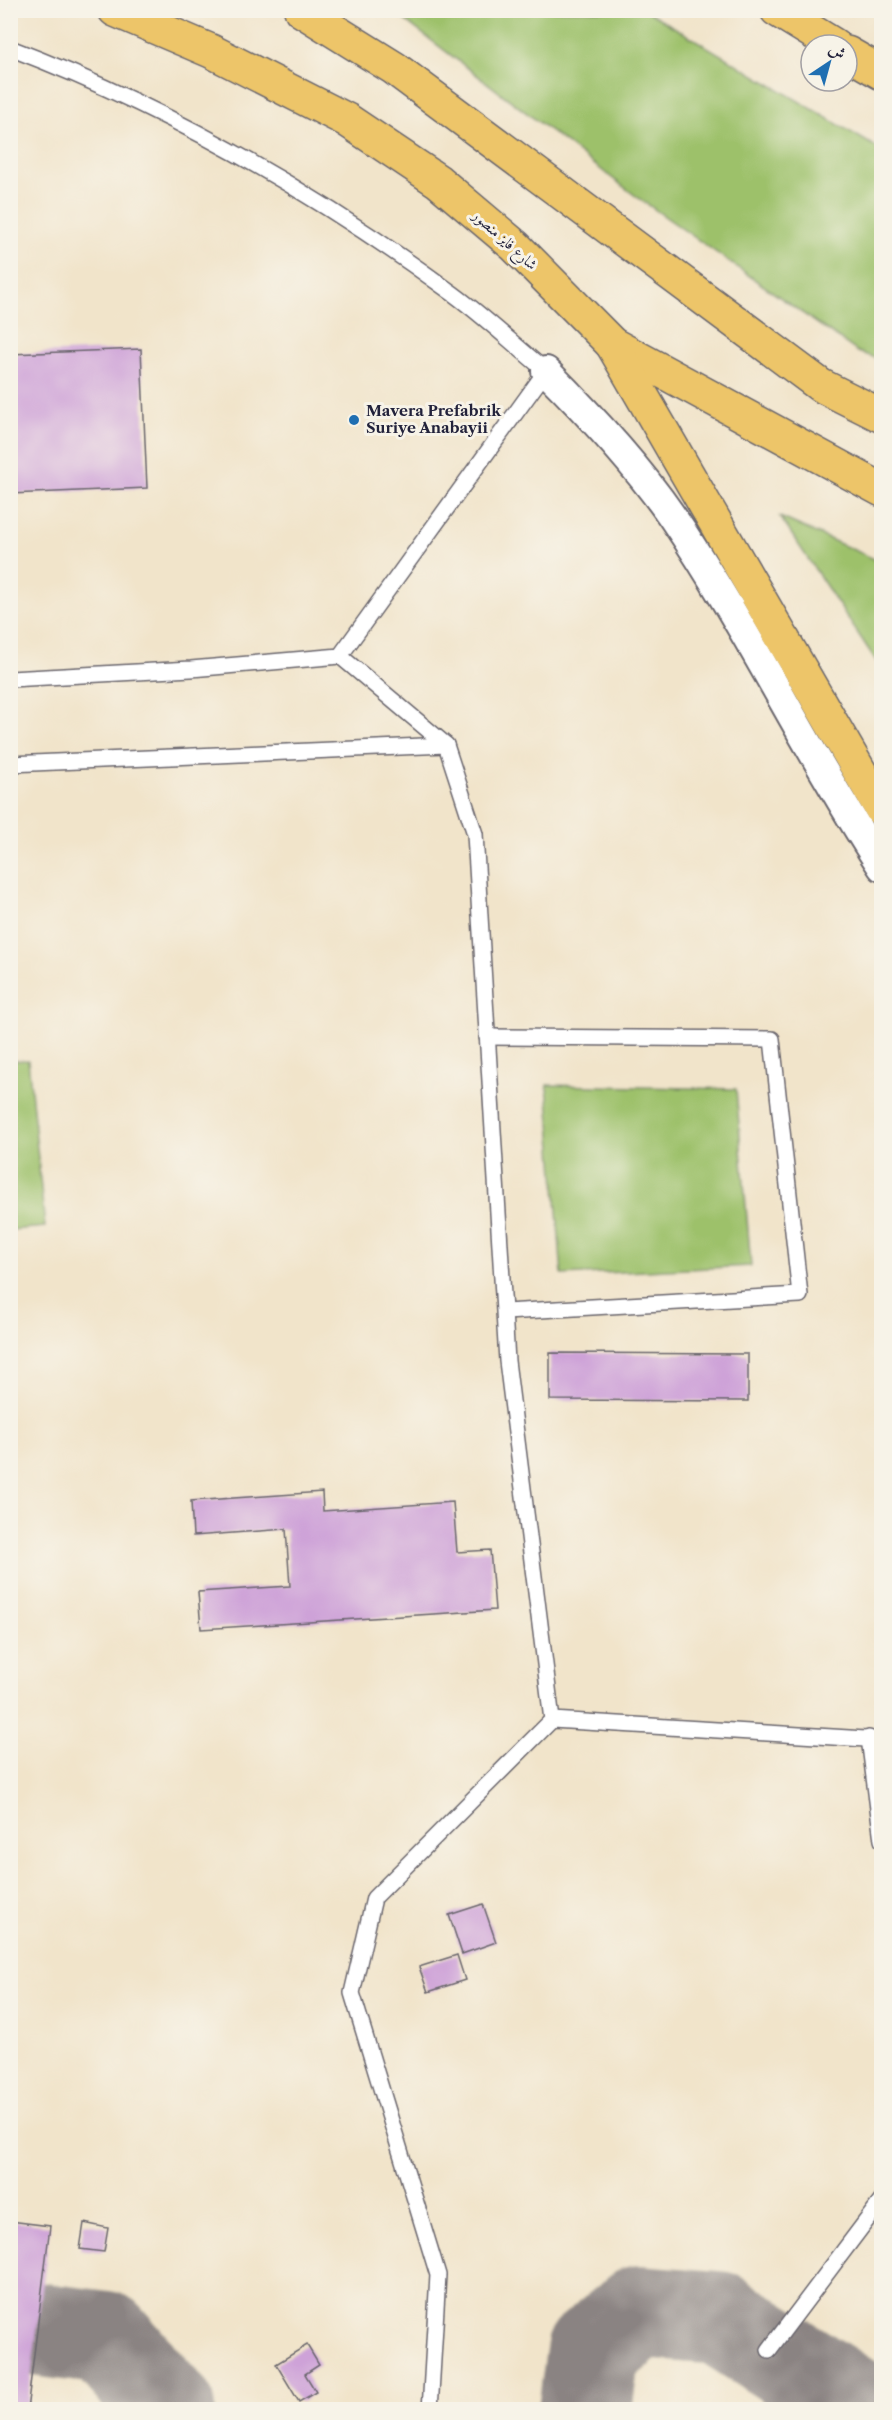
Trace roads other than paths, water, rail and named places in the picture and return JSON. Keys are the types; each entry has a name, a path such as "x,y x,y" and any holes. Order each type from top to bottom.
{"highway":[{"name":"شارع فايز منصور","path":"115,10 211,51 346,120 429,175 515,246 612,344 882,490"},
{"path":"301,10 394,68 820,386 882,416"},
{"path":"777,10 814,33"},
{"path":"859,60 882,74"},
{"path":"612,344 882,810"}],"street":[{"path":"546,371 597,423 670,514 704,566 850,818 882,867"}],"lane":[{"path":"10,48 132,99 228,150 345,220 449,290 546,371 340,656"},
{"path":"10,679 191,669 340,656 446,745 475,834 507,1361 552,1720"},
{"path":"10,764 446,745"},
{"path":"487,1037 772,1039 800,1295 505,1312"},
{"path":"430,2409 438,2275 352,1993 374,1898 552,1720 875,1739 882,1840"},
{"path":"769,2350 882,2200"}],"place":[{"name":"Mavera Prefabrik Suriye Anabayii","path":"354,420"}]}
